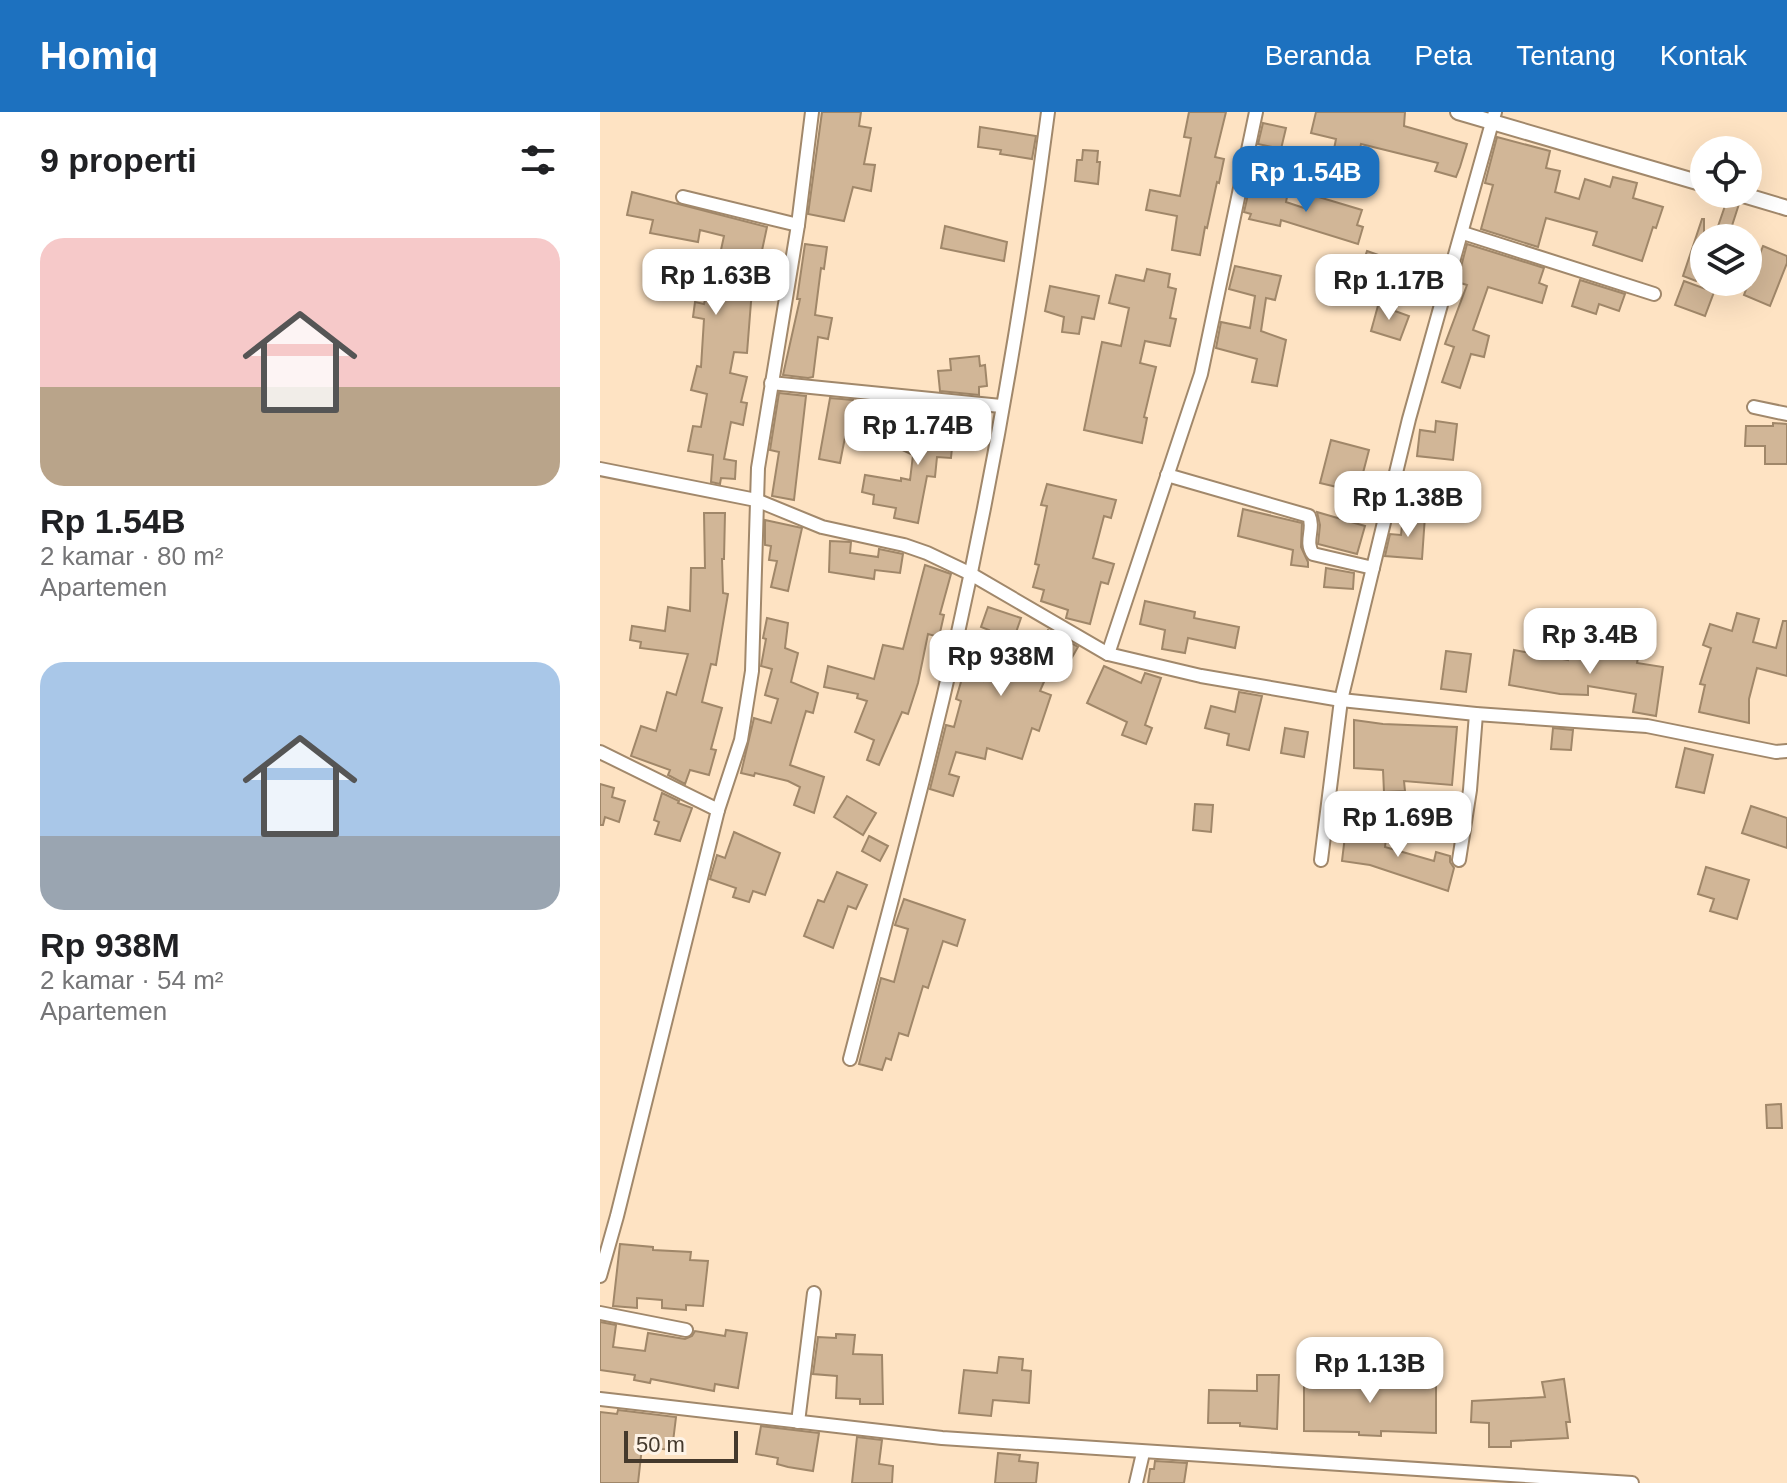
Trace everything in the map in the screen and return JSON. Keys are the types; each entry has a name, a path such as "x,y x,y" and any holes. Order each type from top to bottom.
{"street":[{"path":"600,1276 718,810 741,740 752,671 756,500 812,112"},
{"path":"850,1059 929,758 987,493 1020,311 1048,112"},
{"path":"1108,654 1201,374 1256,112"},
{"path":"1458,112 1494,117 1690,180"},
{"path":"1321,860 1341,700 1409,419 1494,117"},
{"path":"683,197 798,225"},
{"path":"1762,201 1787,208"},
{"path":"1463,233 1654,294"},
{"path":"771,383 1001,406"},
{"path":"1754,407 1787,414"},
{"path":"600,469 756,500 822,527 904,545 969,573 1108,654 1201,676 1341,700 1476,714 1647,726 1776,752 1787,751"},
{"path":"1167,475 1309,516 1312,523 1309,545 1313,554 1373,568"},
{"path":"1459,860 1470,790 1476,714"},
{"path":"600,752 718,810"},
{"path":"798,1422 814,1293"},
{"path":"600,1313 686,1330"},
{"path":"600,1399 942,1438 1143,1453 1268,1458 1488,1479 1632,1483"},
{"path":"1136,1483 1143,1453"}],"building":[{"path":"822,112 861,112 859,126 871,128 864,164 875,165 871,191 853,187 844,221 808,214"},
{"path":"1189,112 1226,112 1215,157 1224,159 1200,255 1172,250 1177,216 1146,210 1150,190 1180,196 1191,138 1184,137"},
{"path":"1316,112 1405,112 1404,126 1467,144 1456,177 1435,171 1438,163 1361,144 1353,180 1329,175 1336,139 1311,133"},
{"path":"1263,123 1286,128 1281,149 1258,144"},
{"path":"980,127 1036,136 1032,159 978,147"},
{"path":"1497,137 1550,151 1546,168 1560,171 1555,192 1579,199 1585,179 1610,187 1613,177 1637,183 1633,198 1663,207 1642,261 1593,245 1597,232 1546,218 1538,247 1481,229 1493,185 1485,183"},
{"path":"1083,150 1098,151 1098,184 1075,181 1077,160 1082,160"},
{"path":"1267,187 1288,192 1286,202 1307,209 1312,195 1362,210 1357,225 1363,227 1358,244 1281,220 1280,226 1249,219 1251,214 1244,212 1249,190 1265,193"},
{"path":"632,192 767,227 751,302 747,353 734,352 730,373 747,377 741,402 747,403 743,425 731,422 724,459 736,461 735,479 721,478 720,484 711,482 713,455 688,451 693,426 701,427 707,394 691,390 697,366 701,367 704,319 693,317 695,302 704,304 705,300 713,301 724,236 700,230 698,242 650,233 653,220 627,215"},
{"path":"1724,208 1738,208 1733,224 1719,224"},
{"path":"945,226 1007,242 1004,261 941,248"},
{"path":"805,244 827,247 815,315 832,318 828,339 818,337 813,377 808,378 783,375 800,299 797,299"},
{"path":"1467,244 1544,268 1539,283 1547,286 1542,303 1488,287 1473,330 1489,336 1484,357 1471,354 1460,388 1442,382 1454,347 1445,344 1467,285 1457,282"},
{"path":"1763,246 1787,256 1770,306 1746,296 1762,296"},
{"path":"1367,251 1387,258 1379,285 1358,278"},
{"path":"1690,255 1690,279 1683,276"},
{"path":"1235,266 1281,276 1275,300 1266,298 1261,331 1286,340 1277,386 1252,382 1257,359 1216,348 1221,322 1250,328 1255,296 1229,289"},
{"path":"1147,269 1170,274 1168,287 1176,289 1170,318 1176,319 1170,346 1145,341 1140,363 1156,367 1144,417 1147,418 1142,443 1084,430 1102,342 1121,346 1129,308 1109,303 1116,275 1144,281"},
{"path":"1580,280 1625,294 1619,311 1599,304 1596,314 1572,306"},
{"path":"1684,281 1690,283 1690,296 1712,296 1705,316 1675,305"},
{"path":"1050,286 1099,296 1094,319 1082,317 1079,334 1062,332 1064,317 1045,311"},
{"path":"1379,302 1396,307 1395,311 1409,316 1400,340 1371,331"},
{"path":"979,356 980,366 985,365 987,386 979,387 979,395 940,391 938,371 951,370 950,359"},
{"path":"779,393 806,396 794,500 772,496 779,452 770,450"},
{"path":"830,398 853,400 852,407 871,406 873,425 847,427 840,463 819,459"},
{"path":"943,409 977,413 975,430 954,428 951,458 937,457 935,477 927,476 918,523 894,518 896,508 873,504 874,495 862,492 865,475 910,480 913,455 896,447 900,437 916,444 918,432 941,435"},
{"path":"1436,421 1457,424 1453,460 1417,456 1420,430 1435,432"},
{"path":"1773,423 1787,424 1787,464 1765,464 1765,446 1745,446 1746,426 1773,426"},
{"path":"1331,440 1369,450 1358,492 1320,483"},
{"path":"1047,484 1116,500 1111,518 1104,516 1093,558 1114,564 1108,584 1101,582 1090,624 1066,618 1068,610 1041,601 1044,590 1033,587 1047,506 1041,505"},
{"path":"1243,509 1302,523 1301,547 1308,567 1291,565 1293,550 1238,536"},
{"path":"1317,512 1365,526 1357,554 1318,544 1320,525"},
{"path":"704,513 725,513 723,593 728,594 716,665 711,664 702,702 722,708 711,749 716,750 709,775 690,770 685,784 668,775 670,770 631,756 641,726 656,731 667,692 676,695 688,654 640,648 641,642 630,640 632,626 665,631 668,607 690,611 691,568 705,568"},
{"path":"1403,514 1425,516 1422,559 1385,556 1390,534 1401,535"},
{"path":"765,520 802,528 788,591 771,587 777,561 769,560 771,546 765,545"},
{"path":"830,541 851,542 850,553 878,557 879,549 903,554 900,573 875,570 874,579 829,572"},
{"path":"925,565 951,574 940,614 944,615 939,637 928,634 908,714 902,712 879,765 867,760 874,740 855,732 867,701 857,698 858,694 824,687 828,666 874,679 883,645 903,649"},
{"path":"1326,568 1354,573 1353,589 1324,587"},
{"path":"1145,601 1195,612 1194,618 1239,627 1235,648 1188,638 1185,653 1162,649 1165,630 1140,624"},
{"path":"988,607 1021,618 1013,641 1036,652 1048,630 1078,647 1066,668 1053,661 1040,691 1051,695 1039,731 1032,728 1022,759 987,748 985,759 956,752 949,774 959,777 953,796 930,789 946,725 954,727 961,701 956,699 963,675 983,681 992,655 981,651 989,630 981,627"},
{"path":"1737,613 1759,619 1753,642 1776,648 1783,621 1787,621 1787,676 1757,668 1749,699 1749,723 1699,712 1705,685 1700,684 1711,648 1703,645 1710,624 1732,631"},
{"path":"767,618 788,623 785,648 798,653 791,682 818,693 813,713 806,711 790,765 824,777 814,813 794,805 800,787 755,773 754,776 741,773 754,718 771,723 778,699 765,695 772,669 761,666"},
{"path":"1605,647 1639,653 1637,663 1663,667 1656,716 1633,712 1636,694 1588,686 1588,695 1560,694 1509,685 1514,650 1568,660 1569,654 1603,657"},
{"path":"1446,651 1471,654 1466,692 1441,689"},
{"path":"1104,666 1141,683 1145,673 1161,678 1145,725 1152,728 1146,744 1122,735 1127,722 1087,703"},
{"path":"1239,692 1262,696 1249,750 1227,745 1229,734 1205,728 1211,706 1235,712"},
{"path":"1354,720 1457,727 1452,785 1404,781 1405,791 1384,792 1383,770 1354,768"},
{"path":"1285,728 1308,732 1304,757 1281,753"},
{"path":"1553,728 1573,730 1571,750 1551,749"},
{"path":"1685,748 1713,755 1704,793 1676,787"},
{"path":"600,784 614,788 612,797 625,801 619,822 605,817 603,825 600,825"},
{"path":"662,793 692,808 680,841 655,834 659,822 654,820"},
{"path":"847,796 876,813 863,835 834,817"},
{"path":"1195,804 1213,805 1211,832 1193,830"},
{"path":"1751,806 1787,818 1787,848 1742,833"},
{"path":"1374,821 1388,823 1385,847 1434,861 1436,852 1450,856 1454,868 1448,891 1370,865 1342,861 1345,836 1372,840"},
{"path":"734,832 780,853 765,895 753,891 749,902 733,897 736,888 710,879 717,855 725,858"},
{"path":"869,836 888,846 880,861 862,851"},
{"path":"1706,867 1749,880 1737,919 1710,911 1714,899 1698,894"},
{"path":"837,872 867,885 856,909 848,906 833,948 804,936 818,900 824,902"},
{"path":"904,899 965,920 957,946 943,941 928,988 923,986 908,1036 899,1033 891,1060 886,1058 882,1070 859,1064 881,978 894,982 908,929 895,925"},
{"path":"1781,1104 1782,1128 1767,1128 1766,1105"},
{"path":"620,1244 691,1252 690,1260 708,1261 703,1306 686,1305 686,1310 662,1308 662,1300 637,1298 637,1308 613,1306"},
{"path":"600,1322 616,1325 613,1347 645,1351 648,1333 685,1339 695,1331 725,1336 726,1330 747,1333 738,1388 715,1384 714,1391 651,1379 650,1383 634,1380 635,1375 600,1370"},
{"path":"836,1334 855,1335 853,1354 882,1355 883,1404 860,1404 860,1399 836,1398 837,1376 813,1374 818,1337 836,1338"},
{"path":"999,1357 1023,1359 1022,1370 1031,1371 1029,1403 993,1400 991,1416 959,1413 964,1370 997,1373"},
{"path":"1318,1362 1330,1362 1330,1380 1384,1379 1384,1384 1414,1384 1414,1370 1436,1370 1436,1433 1381,1431 1381,1436 1359,1435 1359,1432 1304,1431 1304,1383 1318,1383"},
{"path":"1257,1375 1279,1375 1277,1429 1240,1426 1240,1423 1208,1423 1209,1390 1257,1391"},
{"path":"1564,1379 1570,1422 1566,1422 1568,1438 1511,1441 1511,1447 1489,1447 1489,1423 1471,1422 1472,1401 1545,1397 1542,1382"},
{"path":"618,1410 676,1417 672,1450 642,1447 638,1483 600,1483 600,1412 617,1414"},
{"path":"761,1426 819,1433 813,1471 777,1464 778,1458 756,1454"},
{"path":"857,1437 882,1440 879,1464 893,1466 892,1483 852,1483"},
{"path":"998,1453 1020,1455 1019,1461 1038,1463 1036,1483 995,1483"},
{"path":"1155,1461 1187,1463 1184,1483 1148,1483"}]}
